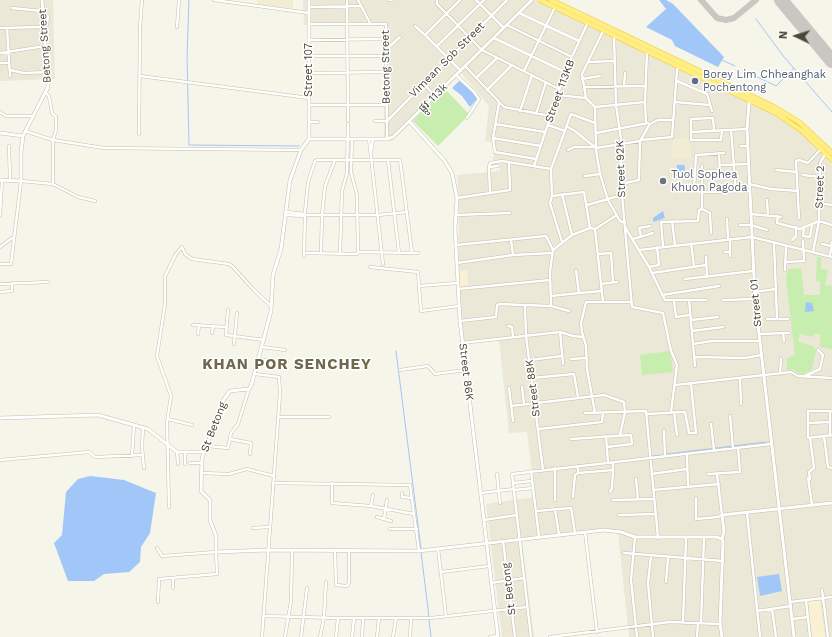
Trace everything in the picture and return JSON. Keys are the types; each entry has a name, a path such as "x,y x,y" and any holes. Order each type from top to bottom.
{"highway":[{"path":"540,0 556,5 751,98 779,109 799,122 828,152 832,160"},
{"path":"551,0 556,5"},
{"path":"589,21 603,30 615,33 647,51 680,64"},
{"path":"751,98 788,121 802,131 820,149 828,152"}],"street":[{"name":"Betong Street","path":"21,181 21,148 23,136 32,116 46,94 49,83 42,0"},
{"path":"140,134 142,0"},
{"path":"177,27 179,0"},
{"path":"214,0 309,13"},
{"name":"Street 107","path":"308,0 309,139"},
{"path":"347,0 347,105 353,179 357,195 358,252"},
{"path":"358,0 370,23"},
{"path":"437,0 437,4 482,50 559,89"},
{"path":"424,35 460,0"},
{"path":"476,0 505,27 572,57"},
{"path":"437,46 484,0"},
{"name":"Vimean Sob Street","path":"387,121 507,0"},
{"name":"ផ្លូវ 113k","path":"387,139 395,135 532,0"},
{"path":"524,71 556,5"},
{"path":"309,7 361,6"},
{"path":"12,8 42,11"},
{"path":"519,13 579,42"},
{"path":"0,28 43,26 47,24 48,16"},
{"name":"Street 113KB","path":"534,166 565,72 589,21"},
{"name":"Betong Street","path":"309,24 386,24 387,139"},
{"path":"415,26 461,71"},
{"path":"7,28 10,76"},
{"path":"603,30 589,62 583,71 582,79 586,98 595,107 595,147 600,174 608,200 625,225 649,267 665,300 706,300"},
{"name":"Street 92K","path":"615,33 614,61 616,105 619,128 621,184 632,307 663,313 671,351 677,365 675,385"},
{"path":"386,49 400,37"},
{"path":"494,38 565,72"},
{"path":"309,40 386,39"},
{"path":"0,53 45,46"},
{"path":"621,184 639,180 640,140 648,124 645,102 647,51"},
{"path":"309,56 386,56"},
{"path":"476,78 497,58"},
{"path":"589,62 614,61"},
{"path":"0,63 9,63"},
{"path":"568,150 574,147 595,147 672,137 676,80 680,64"},
{"path":"487,90 512,65"},
{"path":"465,66 504,107 550,116"},
{"path":"10,70 24,73 48,72"},
{"path":"309,73 387,72"},
{"path":"624,86 625,72"},
{"path":"456,75 474,92 479,99 467,118"},
{"path":"140,76 184,83 309,98"},
{"path":"520,111 532,76"},
{"path":"582,79 600,76"},
{"path":"676,80 707,94 712,111"},
{"path":"536,114 546,82"},
{"path":"423,83 435,96"},
{"path":"584,87 616,85 645,86"},
{"path":"46,94 48,96 52,113 56,117 56,130 53,140 53,184"},
{"path":"557,95 586,98"},
{"name":"Street 01","path":"751,98 747,129 754,292 794,637"},
{"path":"595,107 645,102"},
{"path":"674,102 709,105"},
{"path":"499,103 493,138 495,152 536,159"},
{"path":"309,105 387,105"},
{"path":"0,112 6,116 32,116"},
{"path":"562,242 550,203 552,196 551,169 572,113 595,123"},
{"path":"714,131 712,118 691,119 692,140 722,139 722,130"},
{"path":"375,120 387,121"},
{"path":"596,133 648,124 658,120 674,120"},
{"name":"Street 86K","path":"409,121 444,160 452,173 457,198 456,263 462,343 498,636"},
{"path":"310,122 318,122"},
{"path":"495,124 545,132"},
{"path":"548,125 565,131"},
{"path":"566,126 575,131 595,147"},
{"path":"691,132 747,129"},
{"path":"732,130 736,192"},
{"path":"25,131 53,140 104,148 301,150"},
{"path":"0,133 23,136"},
{"path":"493,138 541,146"},
{"path":"208,446 228,448 232,431 241,417 255,374 271,306 273,275 281,249 290,180 301,150 309,139 387,139"},
{"path":"340,253 340,215 342,191 346,179 350,139"},
{"path":"371,139 371,160 383,264"},
{"path":"9,146 10,180"},
{"path":"741,146 748,146"},
{"path":"800,218 797,160 808,163 820,149"},
{"name":"Street 2","path":"804,228 803,236 810,237 813,225 819,221 820,162 828,152"},
{"path":"719,153 720,176"},
{"path":"724,153 696,155 694,189 702,191 750,191"},
{"path":"321,253 322,215 325,186 335,160"},
{"path":"388,160 399,253"},
{"path":"412,253 400,160 315,161 308,182 304,255 321,253 357,254 358,252 382,252 399,253 412,253 418,253"},
{"path":"490,193 489,165 492,162 509,162 551,169"},
{"path":"457,198 511,189 509,162"},
{"path":"720,165 749,164"},
{"path":"489,167 498,166"},
{"path":"663,246 661,222 698,221 699,210 702,209 702,166"},
{"path":"776,170 797,172"},
{"path":"708,171 720,171"},
{"path":"585,176 600,174"},
{"path":"803,175 820,177"},
{"path":"346,179 353,179"},
{"path":"0,216 1,180 53,184 78,197 96,201"},
{"path":"0,264 11,264 12,238 21,181"},
{"path":"749,184 771,189 798,191"},
{"path":"552,196 584,192 590,228"},
{"path":"562,194 572,235"},
{"path":"587,205 622,195"},
{"path":"767,200 768,216"},
{"path":"820,203 832,205"},
{"path":"702,209 710,213 711,233"},
{"path":"286,214 358,216 407,212"},
{"path":"456,215 510,213"},
{"path":"751,214 780,217 777,222 796,227 804,228 813,225"},
{"path":"456,263 513,255 552,252 572,235 590,228 595,229 617,215"},
{"path":"725,252 730,254 727,219"},
{"path":"672,221 675,245"},
{"path":"813,252 819,221 832,225"},
{"path":"740,225 751,225 767,230"},
{"path":"641,236 639,228 650,226"},
{"path":"792,240 796,236 796,227"},
{"path":"595,229 603,302"},
{"path":"633,239 653,233"},
{"path":"456,245 546,236 552,252 550,280 551,306"},
{"path":"639,250 663,246 752,237 831,257 832,242"},
{"path":"0,247 12,238"},
{"path":"511,240 513,255"},
{"path":"787,262 803,262 803,241"},
{"path":"691,243 694,266"},
{"path":"774,243 777,319"},
{"path":"822,244 832,247"},
{"path":"785,270 787,262 786,246"},
{"path":"169,507 168,419 172,396 170,388 158,363 157,346 165,304 165,276 178,250 182,247 185,254 192,259 229,264 234,267 254,290 271,306"},
{"path":"649,267 659,264 657,247"},
{"path":"598,254 611,253 615,282 601,284"},
{"path":"706,257 707,277"},
{"path":"652,273 706,265"},
{"path":"370,267 418,272 421,311 459,306"},
{"path":"576,271 578,293"},
{"path":"685,280 753,271"},
{"path":"458,289 550,280"},
{"path":"0,284 48,282"},
{"path":"0,292 12,291 12,283"},
{"path":"419,286 457,283"},
{"path":"662,295 719,286"},
{"path":"754,292 776,289"},
{"path":"551,296 602,291"},
{"path":"723,300 755,299"},
{"path":"689,300 695,366"},
{"path":"674,301 676,317 690,315"},
{"path":"596,413 581,323 586,302 632,302"},
{"path":"460,321 496,317 498,304 551,306 569,312"},
{"name":"Street 88K","path":"525,306 526,336 543,470"},
{"path":"228,310 226,335 264,340"},
{"path":"234,344 237,313"},
{"path":"691,320 718,317"},
{"path":"767,318 788,319"},
{"path":"193,325 226,327"},
{"path":"198,334 199,325"},
{"path":"212,333 213,326"},
{"path":"508,326 512,327 513,337"},
{"path":"692,331 723,327"},
{"path":"462,343 560,332 583,337"},
{"path":"560,332 563,364"},
{"path":"783,333 784,341"},
{"path":"758,334 789,333"},
{"path":"693,344 712,341 759,341"},
{"path":"262,347 285,350"},
{"path":"804,376 820,369 823,355 818,350"},
{"path":"694,357 745,358 761,355"},
{"path":"530,360 562,356"},
{"path":"571,359 586,358"},
{"path":"258,359 279,363"},
{"path":"780,374 781,359"},
{"path":"400,370 428,366 435,374 466,370"},
{"path":"677,435 673,412 675,385 740,379 791,372 804,376 832,378"},
{"path":"255,374 279,377 279,417 269,528 262,637"},
{"path":"532,378 574,374 578,397"},
{"path":"740,379 741,404"},
{"path":"585,413 646,411 647,414 686,412 689,433 696,432 691,384"},
{"path":"522,387 524,404"},
{"path":"509,388 513,421"},
{"name":"St Betong","path":"158,602 159,579 217,574 216,536 210,520 210,500 201,491 201,463 204,452 208,446 217,415 228,392 233,390 249,389"},
{"path":"511,406 601,394 623,400 625,412 620,435"},
{"path":"810,438 831,435 831,411 808,411 808,438 810,438 814,468 809,472 812,505"},
{"path":"539,429 602,422 603,413"},
{"path":"647,414 651,474 658,538"},
{"path":"0,418 98,415 143,427 152,431 177,452 204,452"},
{"path":"730,416 733,447"},
{"path":"279,417 329,417"},
{"path":"168,419 192,425"},
{"path":"808,423 830,422"},
{"path":"711,424 714,449"},
{"path":"132,456 134,425"},
{"path":"143,427 144,468"},
{"path":"664,431 664,455"},
{"path":"571,439 631,435 633,443 607,447"},
{"path":"606,436 608,462"},
{"path":"824,436 828,467 832,468"},
{"path":"230,440 251,443 250,454"},
{"path":"531,637 513,483 514,473 650,458 664,455 687,454 714,449 771,444"},
{"path":"708,474 740,472 738,448"},
{"path":"0,460 89,452 95,457 143,455"},
{"path":"177,452 178,464"},
{"path":"185,452 185,464"},
{"path":"687,454 688,486"},
{"path":"610,492 612,488 613,462"},
{"path":"190,463 201,463"},
{"path":"573,497 575,475 578,473 578,466"},
{"path":"555,500 556,468"},
{"path":"201,473 229,474 247,469 274,476"},
{"path":"651,474 687,469"},
{"path":"578,473 613,470"},
{"path":"531,471 539,537"},
{"path":"497,474 500,503"},
{"path":"717,474 724,531 722,539 723,560 720,624 722,637"},
{"path":"636,479 638,499"},
{"path":"513,483 532,481"},
{"path":"273,483 408,484 412,498 420,551"},
{"path":"332,483 332,503 371,506 414,514"},
{"path":"653,490 719,484"},
{"path":"481,492 533,488"},
{"path":"402,493 402,497 412,498"},
{"path":"371,506 372,495"},
{"path":"614,500 654,498"},
{"path":"696,498 696,518 718,517 722,515 832,503"},
{"path":"384,519 387,500"},
{"path":"536,511 570,507 572,509 575,533"},
{"path":"555,509 559,535"},
{"path":"747,513 760,637"},
{"path":"619,514 655,514"},
{"path":"484,520 517,515"},
{"path":"377,517 391,521"},
{"path":"253,528 269,528"},
{"path":"390,529 417,529"},
{"path":"156,548 162,556 268,550 420,551 604,530 621,532 635,537 704,537 722,539"},
{"path":"585,532 597,632"},
{"path":"635,537 631,580 637,637"},
{"path":"697,637 704,537"},
{"path":"682,622 686,538"},
{"name":"St Betong","path":"503,541 515,637"},
{"path":"438,549 446,616"},
{"path":"285,637 290,601 292,551"},
{"path":"335,551 336,585 347,586 349,583 349,551"},
{"path":"624,553 668,558 723,560"},
{"path":"651,556 648,583 653,637"},
{"path":"666,582 668,558"},
{"path":"441,572 489,566"},
{"path":"173,578 173,588"},
{"path":"491,583 524,578"},
{"path":"320,637 324,617 326,582"},
{"path":"301,637 307,588"},
{"path":"822,590 828,637"},
{"path":"790,602 832,597"},
{"path":"806,600 810,637"},
{"path":"757,611 791,606"},
{"path":"263,616 431,618 495,612 527,607"},
{"path":"772,608 776,637"},
{"path":"792,619 808,617"},
{"path":"336,637 338,618"},
{"path":"352,637 354,618"},
{"path":"362,637 364,618"},
{"path":"377,637 379,618"},
{"path":"393,637 396,618"},
{"path":"410,637 411,618"},
{"path":"550,637 571,636 652,624 682,622 720,624"},
{"path":"490,637 498,636"}],"shaded area":[{"path":"0,0 53,0 55,79 0,81"},
{"path":"257,0 293,0 293,9 257,4"},
{"path":"303,0 534,0 770,113 800,133 832,165 832,637 629,637 618,533 602,532 522,541 534,637 502,637 486,504 535,497 527,432 509,433 499,340 464,344 458,270 459,200 457,175 500,171 500,161 493,160 495,143 485,141 489,106 461,73 392,141 387,140 384,137 384,26 304,25"},
{"path":"690,137 691,158 672,158 673,139"},
{"path":"467,270 468,286 460,286 459,271"},
{"path":"820,600 825,637 812,637 808,601"}],"green space":[{"path":"445,89 468,113 464,120 438,146 413,121"},
{"path":"817,256 821,258 821,269 828,270 825,285 832,286 832,349 820,347 820,334 815,334 812,337 800,334 798,341 814,347 816,351 812,370 803,374 796,372 793,369 787,370 787,358 795,355 786,279 788,269 801,268 804,295 820,295 820,282 816,281"},
{"path":"670,351 673,372 642,375 640,355"}],"water":[{"path":"659,0 666,0 673,4 724,57 718,67 675,46 672,40 646,27 666,9"},
{"path":"459,81 469,88 477,99 470,107 462,96 452,88"},
{"path":"677,165 684,165 685,167 684,176 682,178 676,176"},
{"path":"663,211 665,218 653,222 653,218"},
{"path":"806,302 812,303 814,311 805,312"},
{"path":"90,476 124,480 156,493 150,533 141,547 140,562 129,572 104,574 94,581 68,581 54,543 62,535 66,492 78,479"},
{"path":"779,574 782,591 760,596 757,577"}],"waterway":[{"path":"189,0 187,56 189,145 299,146"},
{"path":"756,19 784,57 832,112"},
{"path":"722,60 735,66"},
{"path":"745,71 776,86 794,68"},
{"path":"396,351 421,549"},
{"path":"667,454 766,442"},
{"path":"652,456 663,455"},
{"path":"421,552 429,617"},
{"path":"429,620 431,637"}],"taxiway":[{"path":"701,0 717,18 726,20 734,18 756,0"}],"runway":[{"path":"781,0 832,61"}],"place":[{"name":"Borey Lim Chheanghak Pochentong","path":"695,81"},
{"name":"Tuol Sophea Khuon Pagoda","path":"663,181"}],"district":[{"name":"KHAN POR SENCHEY","path":"287,365"}]}
